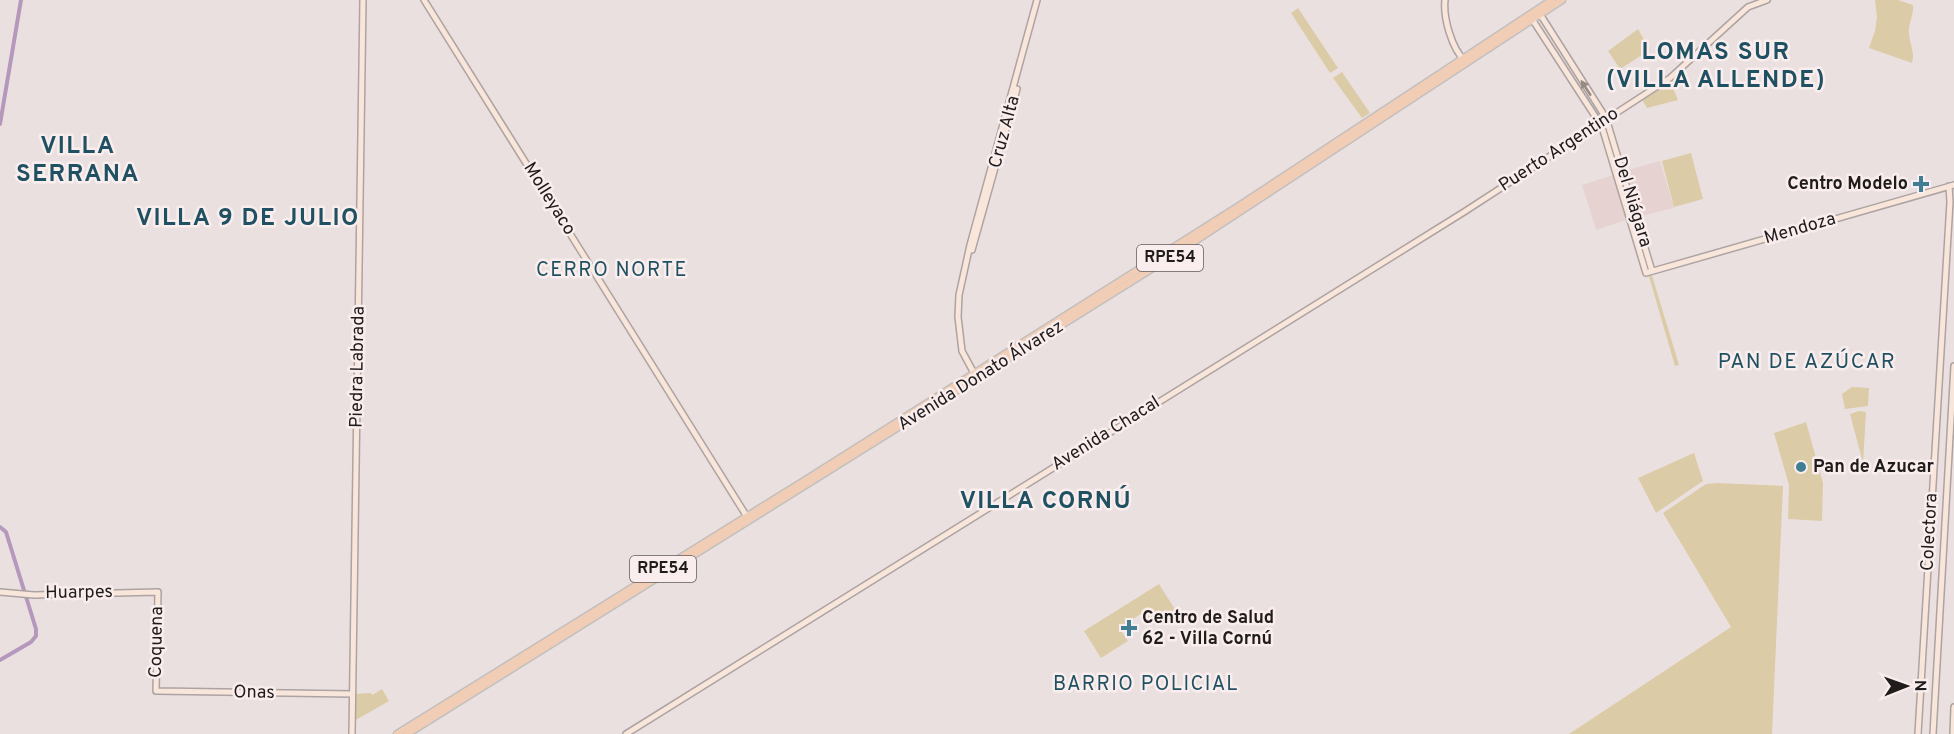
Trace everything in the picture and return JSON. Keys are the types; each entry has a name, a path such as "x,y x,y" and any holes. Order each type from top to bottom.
{"main road":[{"name":"Piedra Labrada","path":"352,734 363,0"},
{"name":"Molleyaco","path":"424,0 748,519"},
{"name":"Cruz Alta","path":"975,376 962,351 958,305 967,263 974,246 1039,0"},
{"path":"1445,0 1444,8 1452,44 1464,60"},
{"name":"RPE54","path":"1534,15 1552,0"},
{"name":"RPE54","path":"1464,60 1534,15 1562,0"},
{"name":"Puerto Argentino","path":"1464,212 1670,78 1748,7 1767,0"},
{"name":"Del Niágara","path":"1534,15 1606,118 1649,272"},
{"name":"Del Niágara","path":"1534,15 1600,123 1649,272"},
{"name":"Avenida Donato Álvarez","path":"397,734 488,680 1276,190 1464,60"},
{"name":"Mendoza","path":"1649,272 1952,186"},
{"name":"Colectora","path":"1918,734 1952,186"},
{"name":"Avenida Chacal","path":"626,734 1464,212"},
{"path":"1935,734 1954,366"},
{"path":"1935,734 1954,429"},
{"name":"Huarpes","path":"0,592 34,594 158,592"},
{"name":"Coquena","path":"156,691 158,592"},
{"name":"Avenida Donato Álvarez","path":"407,734 488,680"},
{"name":"Onas","path":"156,691 352,694"},
{"path":"1953,734 1954,707"}],"shaded area":[{"path":"1875,0 1898,0 1913,5 1909,30 1913,52 1912,63 1869,48 1877,17"},
{"path":"1298,8 1338,68 1330,73 1291,13"},
{"path":"1638,29 1650,50 1620,69 1608,51"},
{"path":"1342,72 1370,113 1362,118 1333,78"},
{"path":"1670,81 1678,100 1647,108 1641,98"},
{"path":"1691,153 1703,199 1674,207 1662,161"},
{"path":"1660,161 1674,208 1638,217 1624,171"},
{"path":"1616,174 1629,219 1596,230 1582,185"},
{"path":"1651,272 1679,365 1675,366 1648,273"},
{"path":"1852,387 1869,388 1868,406 1845,409 1842,394"},
{"path":"1859,411 1866,412 1863,463 1850,414"},
{"path":"1806,422 1823,483 1822,521 1788,519 1789,485 1774,433"},
{"path":"1694,453 1703,481 1656,513 1638,478"},
{"path":"1706,484 1783,486 1772,734 1569,734 1731,627 1663,513"},
{"path":"1159,584 1176,611 1154,625 1144,612 1119,628 1128,641 1101,658 1084,631"},
{"path":"382,689 389,701 354,721 355,694 371,693 372,695"}],"waterway":[{"path":"0,124 21,0"},
{"path":"0,527 6,532 36,629 36,636 31,642 0,660"}],"place":[{"name":"Centro Modelo","path":"1921,184"},
{"name":"Pan de Azucar","path":"1801,467"},
{"name":"Centro de Salud 62 - Villa Cornú","path":"1129,628"}],"district":[{"name":"LOMAS SUR (VILLA ALLENDE)","path":"1716,67"},
{"name":"VILLA SERRANA","path":"78,161"},
{"name":"VILLA 9 DE JULIO","path":"248,219"},
{"name":"CERRO NORTE","path":"612,271"},
{"name":"PAN DE AZÚCAR","path":"1807,362"},
{"name":"VILLA CORNÚ","path":"1046,502"},
{"name":"BARRIO POLICIAL","path":"1146,685"}]}
